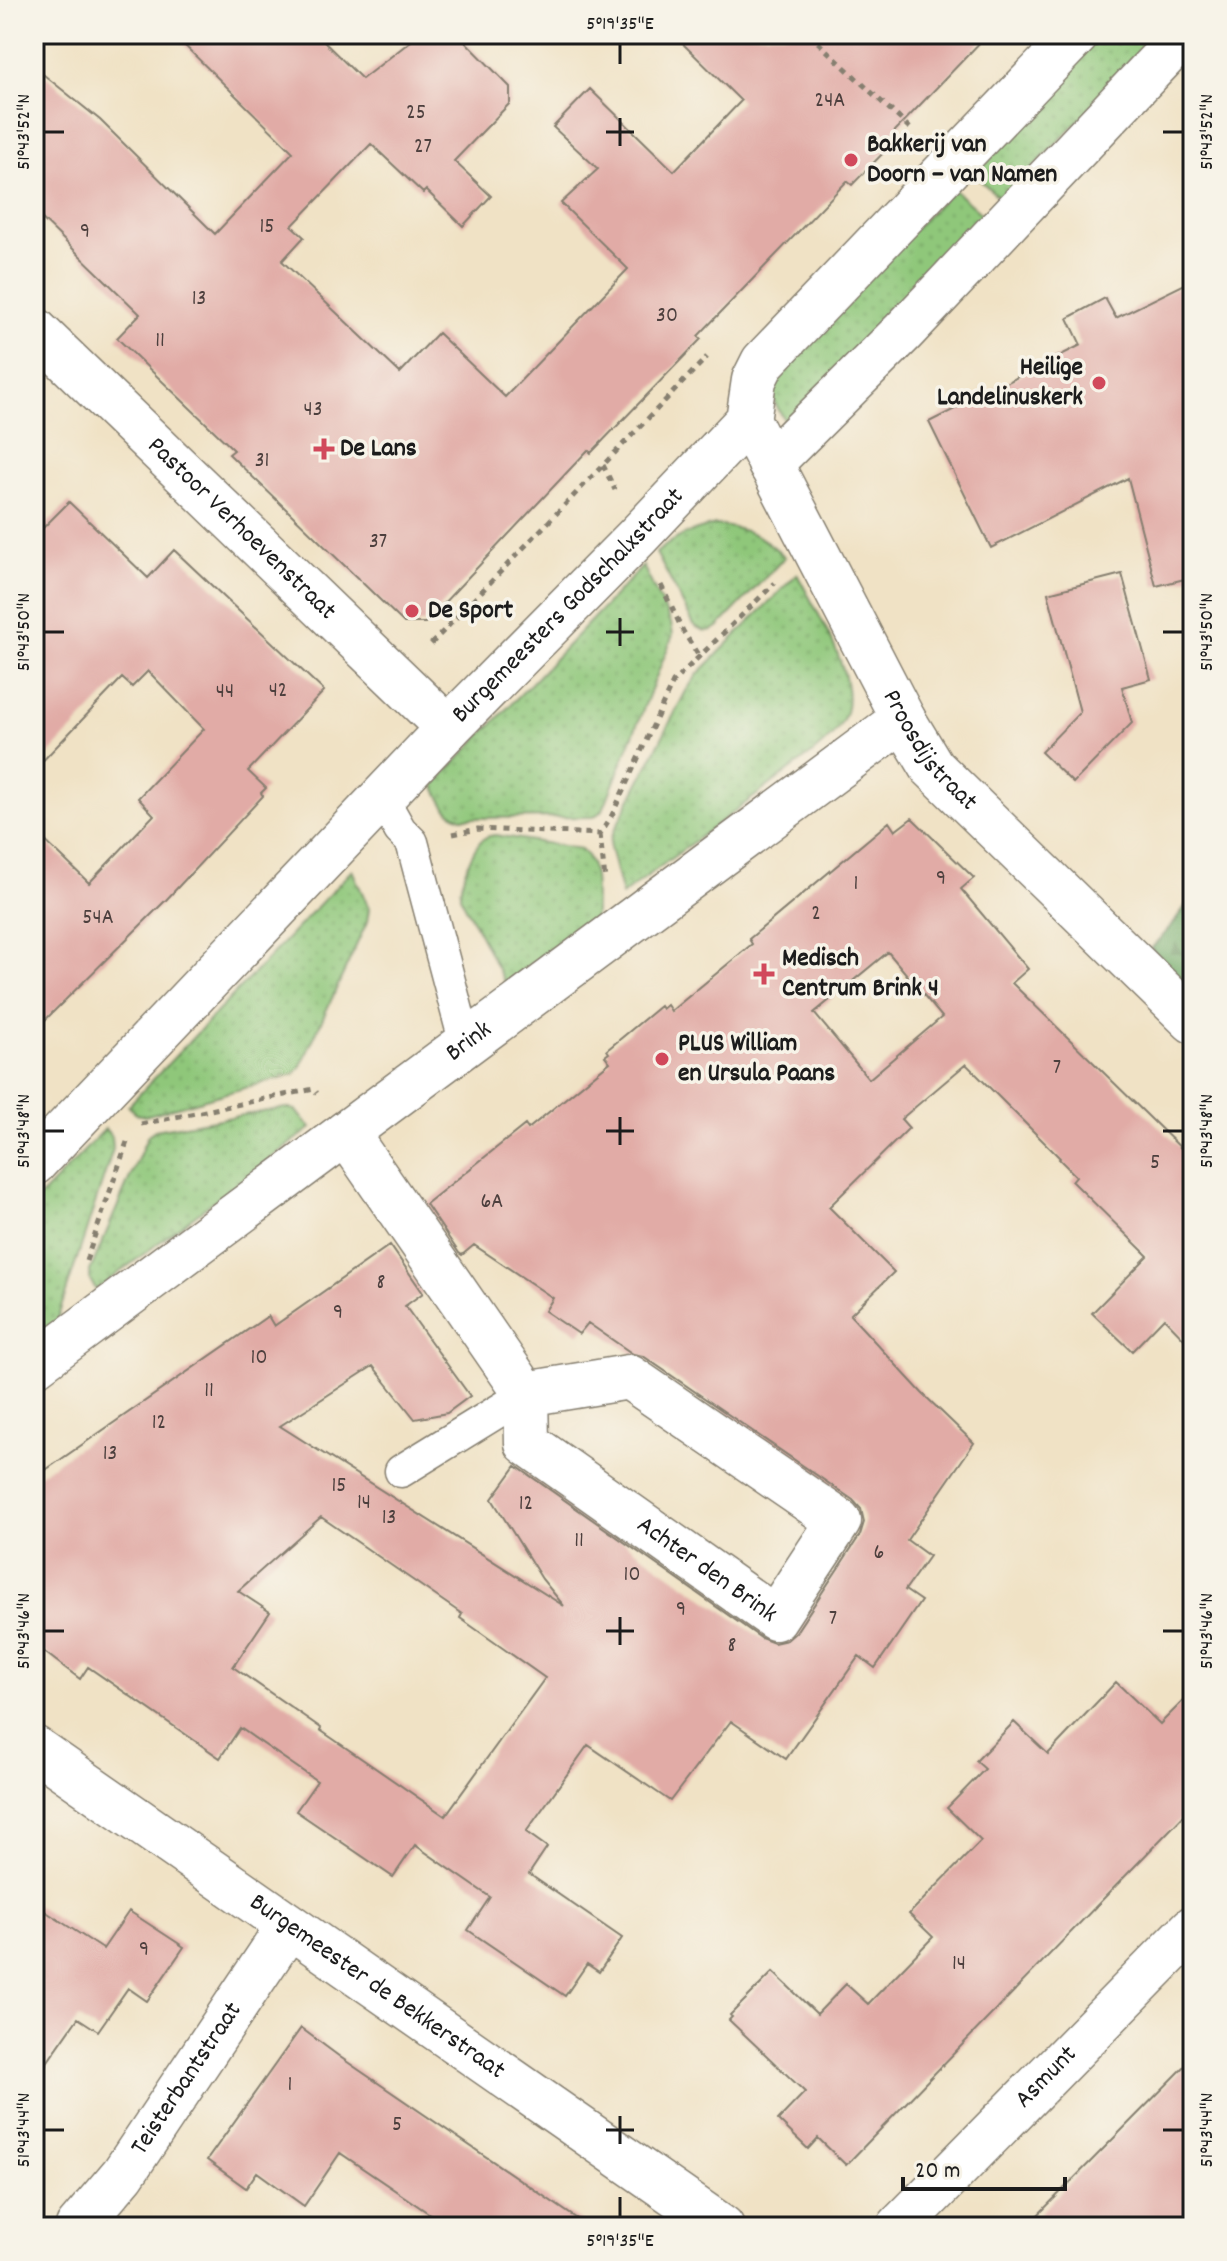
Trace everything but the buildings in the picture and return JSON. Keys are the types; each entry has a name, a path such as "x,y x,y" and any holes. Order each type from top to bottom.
{"street":[{"path":"748,420 754,380 763,362 1077,34"},
{"path":"770,464 903,332 1185,34"},
{"name":"Pastoor Verhoevenstraat","path":"34,329 448,728"},
{"name":"Proosdijstraat","path":"748,420 903,719 932,767 1193,1021"},
{"name":"Burgemeesters Godschalxstraat","path":"34,1163 448,728 748,420"},
{"name":"Brink","path":"34,1365 903,719"},
{"path":"346,1133 526,1394"},
{"name":"Achter den Brink","path":"629,1377 839,1521 775,1618 527,1443 526,1394 629,1377"},
{"name":"Burgemeester de Bekkerstraat","path":"34,1748 722,2227"},
{"name":"Teisterbantstraat","path":"78,2227 123,2174 289,1926"},
{"name":"Asmunt","path":"899,2227 1193,1928"}],"lane":[{"path":"382,798 400,830 412,842 466,1045"},
{"path":"401,1471 526,1394"}],"path":[{"path":"809,34 950,166"},
{"path":"397,680 603,465"},
{"path":"412,842 478,829 600,834 612,815 673,682 813,546"},
{"path":"132,1126 314,1089 346,1133"},
{"path":"78,1333 79,1280 127,1140"}],"green space":[{"path":"1102,34 1161,34 1002,200 970,171"},
{"path":"953,189 986,218 788,426 764,384"},
{"path":"716,525 754,534 785,557 718,627 706,631 694,625 656,553 684,535"},
{"path":"643,566 671,623 673,635 603,810 594,817 462,818 451,813 434,785"},
{"path":"797,574 842,666 848,704 843,720 813,753 622,895 610,848 611,837 686,691 698,674"},
{"path":"496,835 581,849 591,863 594,880 595,917 505,983 460,896 464,874 475,849 485,838"},
{"path":"352,870 369,908 367,922 300,1068 294,1074 145,1116 136,1114 128,1106"},
{"path":"1193,895 1193,991 1151,949"},
{"path":"286,1108 295,1110 311,1128 96,1290 90,1280 90,1271 148,1135 155,1130"},
{"path":"105,1129 112,1137 113,1149 57,1320 34,1337 34,1203"}],"place":[{"name":"Bakkerij van Doorn – van Namen","path":"851,160"},
{"name":"Heilige Landelinuskerk","path":"1099,383"},
{"name":"De Lans","path":"324,449"},
{"name":"De Sport","path":"412,611"},
{"name":"Medisch Centrum Brink 4","path":"764,974"},
{"name":"PLUS William en Ursula Paans","path":"662,1059"}]}
